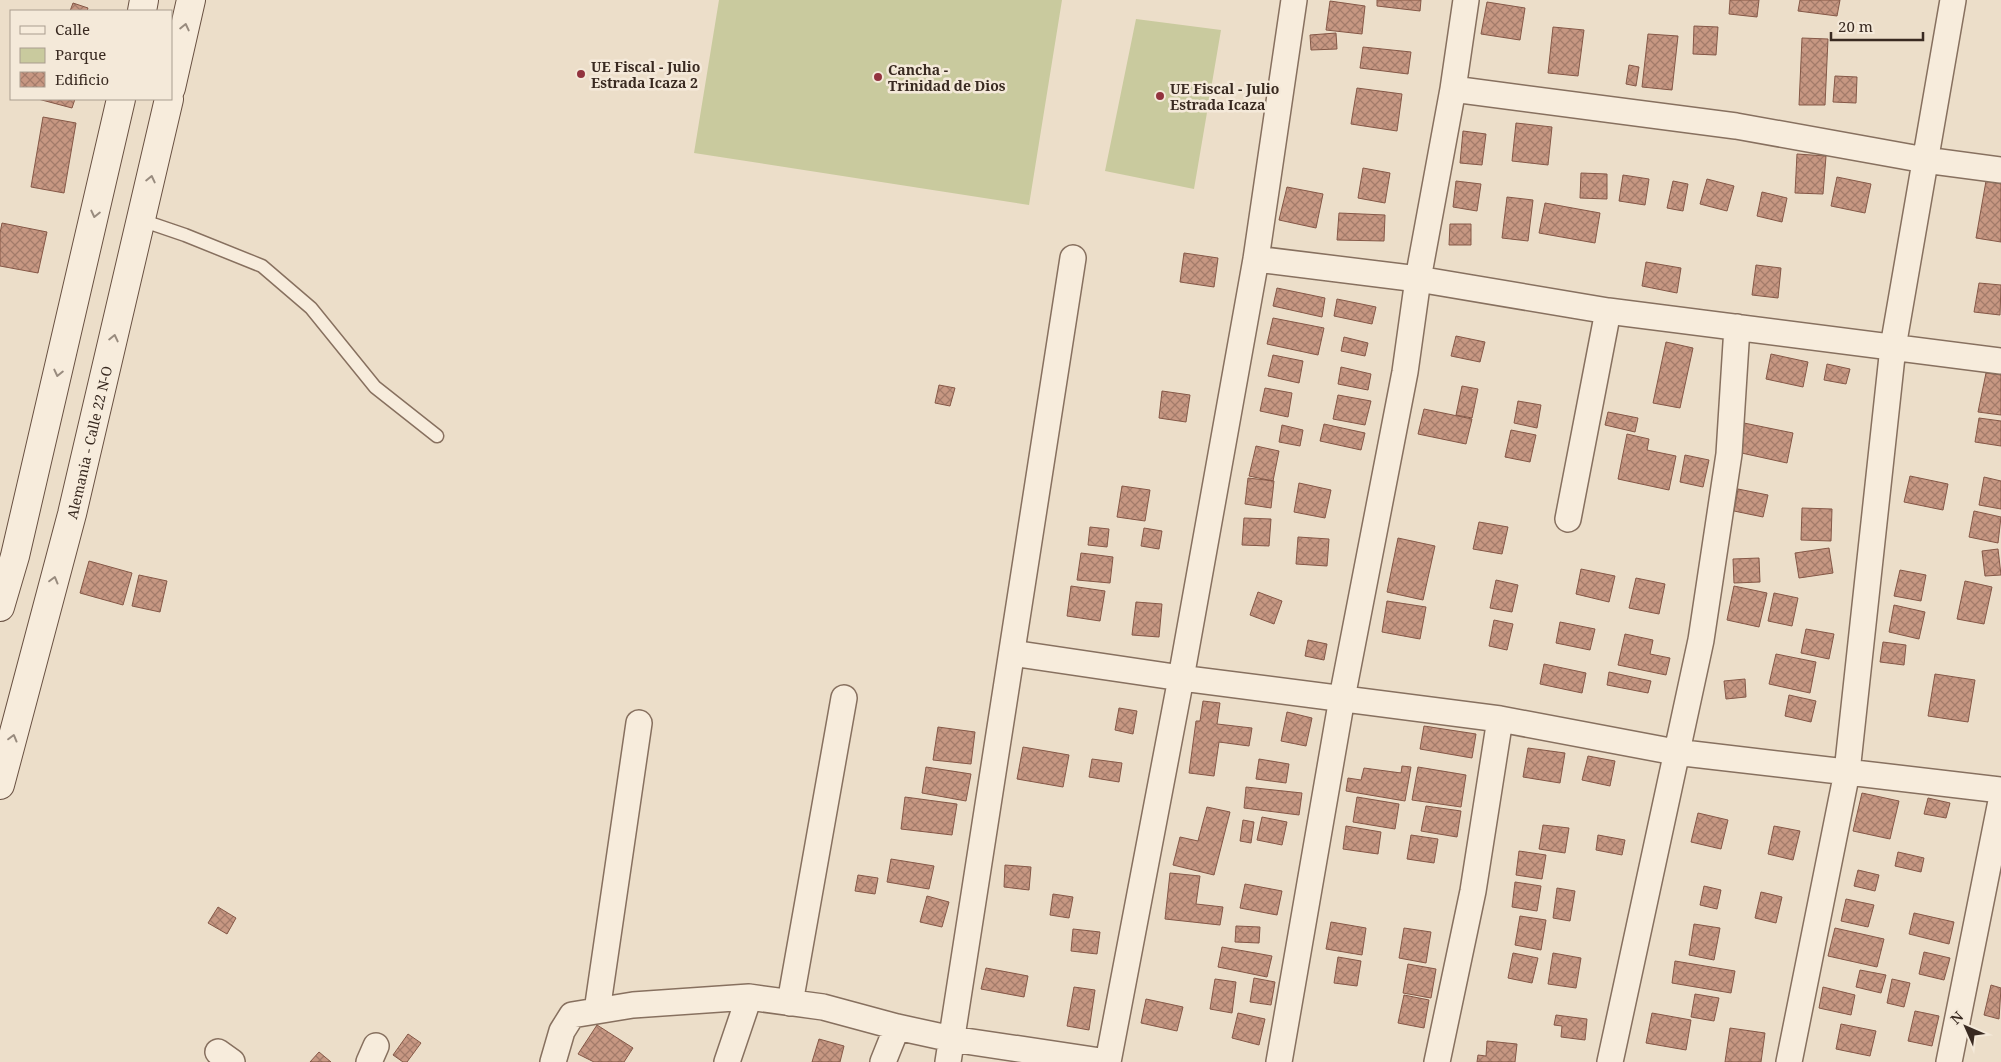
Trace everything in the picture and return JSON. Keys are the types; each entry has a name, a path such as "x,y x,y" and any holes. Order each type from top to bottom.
{"street":[{"path":"172,84 191,0"},
{"path":"552,1062 562,1031 572,1015 633,1005 749,997 823,1007 897,1028 950,1050 1108,1062 1181,678 1256,258 1294,0"},
{"path":"1279,1062 1342,698 1405,372 1418,279 1453,89 1466,0"},
{"path":"1789,1062 1847,772 1893,347 1953,0"},
{"path":"1453,89 1736,126 1925,160 2001,170"},
{"path":"0,607 8,552 122,100"},
{"name":"Alemania - Calle 22 N-O","path":"0,784 72,514 169,100"},
{"path":"950,1050 1073,258"},
{"path":"1256,258 1418,279 1608,311 2001,361"},
{"path":"1568,519 1608,311"},
{"path":"1610,1062 1700,640 1729,454 1738,327"},
{"path":"1012,653 1181,678 1500,719 1676,752 2001,790"},
{"path":"790,1003 844,698"},
{"path":"1437,1062 1473,891 1500,719"},
{"path":"597,1011 639,723"},
{"path":"1949,1062 2001,801"},
{"path":"727,1062 749,997"},
{"path":"883,1062 897,1028"}],"lane":[{"path":"142,220 262,266 311,308 375,386 437,436"}],"green space":[{"name":"Cancha - Trinidad de Dios","path":"719,0 1062,0 1029,205 694,153"},
{"path":"1136,19 1221,30 1194,189 1105,171"}],"building":[{"path":"1377,0 1421,0 1420,11 1377,6"},
{"path":"1730,0 1759,0 1757,17 1729,14"},
{"path":"1800,0 1840,0 1837,16 1798,11"},
{"path":"1330,1 1365,6 1362,34 1326,30"},
{"path":"1487,2 1525,8 1520,40 1481,34"},
{"path":"73,3 88,8 87,10 70,10"},
{"path":"1694,26 1718,27 1716,55 1693,54"},
{"path":"1553,27 1584,30 1578,76 1548,73"},
{"path":"1336,33 1337,49 1311,50 1310,35"},
{"path":"1648,34 1678,36 1672,90 1642,87"},
{"path":"1802,38 1828,39 1825,105 1799,105"},
{"path":"1363,47 1411,52 1408,74 1360,68"},
{"path":"1629,65 1639,67 1636,86 1626,84"},
{"path":"1835,76 1857,77 1856,103 1833,102"},
{"path":"1357,88 1402,94 1397,131 1351,124"},
{"path":"42,100 75,100 72,108"},
{"path":"43,117 76,123 64,193 31,187"},
{"path":"1516,123 1552,127 1548,165 1512,161"},
{"path":"1463,131 1486,134 1482,165 1460,163"},
{"path":"1797,154 1826,156 1823,194 1795,193"},
{"path":"1363,168 1390,173 1385,203 1358,198"},
{"path":"1581,173 1607,174 1607,199 1580,198"},
{"path":"1623,175 1649,179 1645,205 1619,201"},
{"path":"1837,177 1871,184 1865,213 1831,206"},
{"path":"1707,179 1734,186 1727,211 1700,204"},
{"path":"1456,181 1481,184 1477,211 1453,207"},
{"path":"1673,181 1688,184 1683,211 1667,208"},
{"path":"1986,181 2001,184 2001,242 1976,238"},
{"path":"1287,187 1323,194 1316,228 1279,220"},
{"path":"1762,192 1787,198 1782,222 1757,216"},
{"path":"1507,197 1533,200 1528,241 1502,238"},
{"path":"1545,203 1600,213 1595,243 1539,233"},
{"path":"1339,213 1385,215 1384,241 1337,240"},
{"path":"2,223 47,232 38,273 0,266 0,233"},
{"path":"1450,224 1471,224 1471,245 1449,245"},
{"path":"1184,253 1218,258 1214,287 1180,282"},
{"path":"1646,262 1681,268 1677,293 1642,286"},
{"path":"1756,265 1781,268 1778,298 1752,295"},
{"path":"1979,283 2001,285 2000,315 1974,312"},
{"path":"1277,288 1325,298 1322,317 1273,306"},
{"path":"1337,299 1376,307 1372,324 1334,316"},
{"path":"1273,318 1324,328 1318,355 1267,344"},
{"path":"1456,336 1485,342 1480,362 1451,356"},
{"path":"1344,337 1368,343 1365,356 1341,351"},
{"path":"1666,342 1693,348 1680,408 1653,403"},
{"path":"1771,354 1808,362 1803,387 1766,379"},
{"path":"1273,355 1303,361 1299,383 1268,376"},
{"path":"1827,364 1850,369 1846,384 1824,380"},
{"path":"1341,367 1371,374 1368,390 1338,384"},
{"path":"1986,373 2001,375 2001,415 1978,412"},
{"path":"939,385 955,388 950,406 935,403"},
{"path":"1462,386 1478,389 1472,418 1456,415"},
{"path":"1265,388 1292,393 1288,417 1260,411"},
{"path":"1162,391 1190,395 1186,422 1159,418"},
{"path":"1338,395 1371,401 1365,425 1333,419"},
{"path":"1518,401 1541,405 1537,428 1514,423"},
{"path":"1424,409 1472,419 1466,444 1418,434"},
{"path":"1608,412 1638,418 1635,432 1605,425"},
{"path":"1979,418 2001,421 2001,446 1975,442"},
{"path":"1744,423 1793,433 1787,463 1737,452"},
{"path":"1324,424 1365,433 1361,450 1320,441"},
{"path":"1282,425 1303,430 1300,446 1279,442"},
{"path":"1511,430 1536,435 1530,462 1505,457"},
{"path":"1627,434 1649,439 1647,450 1676,456 1669,490 1618,479"},
{"path":"1256,446 1279,451 1273,481 1249,476"},
{"path":"1685,455 1709,460 1703,487 1680,482"},
{"path":"1910,476 1948,484 1943,510 1904,502"},
{"path":"1984,477 2001,481 2001,509 1979,505"},
{"path":"1248,478 1274,481 1271,508 1245,504"},
{"path":"1299,483 1331,490 1325,518 1294,512"},
{"path":"1122,486 1150,490 1145,521 1117,517"},
{"path":"1738,489 1768,495 1763,517 1734,511"},
{"path":"1802,508 1832,509 1831,541 1801,540"},
{"path":"1974,511 2001,517 1998,543 1969,537"},
{"path":"1244,518 1271,519 1269,546 1242,545"},
{"path":"1479,522 1508,527 1502,554 1473,549"},
{"path":"1090,527 1109,529 1107,547 1088,545"},
{"path":"1144,528 1162,531 1159,549 1141,546"},
{"path":"1298,537 1329,539 1327,566 1296,564"},
{"path":"1398,538 1435,546 1423,600 1387,592"},
{"path":"1829,548 1833,573 1799,578 1795,553"},
{"path":"1998,549 2001,575 1985,576 1982,551"},
{"path":"1081,553 1113,557 1110,583 1077,580"},
{"path":"1759,558 1760,582 1734,583 1733,559"},
{"path":"89,561 132,573 123,605 80,593"},
{"path":"1581,569 1615,576 1609,602 1576,594"},
{"path":"1900,570 1926,575 1921,601 1894,596"},
{"path":"139,575 167,581 160,612 132,606"},
{"path":"1636,578 1665,584 1659,614 1629,608"},
{"path":"1496,580 1518,585 1512,612 1490,608"},
{"path":"1965,581 1992,587 1984,624 1957,619"},
{"path":"1071,586 1105,591 1100,621 1067,616"},
{"path":"1734,586 1767,593 1759,627 1727,620"},
{"path":"1258,592 1282,601 1274,624 1250,615"},
{"path":"1774,593 1798,598 1792,626 1768,621"},
{"path":"1387,601 1426,607 1420,639 1382,632"},
{"path":"1136,602 1162,604 1159,637 1132,635"},
{"path":"1894,605 1925,612 1919,639 1889,632"},
{"path":"1494,620 1513,624 1507,650 1489,646"},
{"path":"1560,622 1595,629 1590,650 1556,643"},
{"path":"1806,629 1834,634 1829,659 1801,653"},
{"path":"1625,634 1653,640 1650,654 1670,658 1666,675 1618,665"},
{"path":"1308,640 1327,644 1324,660 1305,656"},
{"path":"1883,642 1906,645 1904,665 1880,662"},
{"path":"1776,654 1816,662 1810,693 1769,684"},
{"path":"1544,664 1586,673 1582,693 1540,684"},
{"path":"1609,672 1651,681 1648,693 1607,685"},
{"path":"1935,674 1975,680 1968,722 1928,716"},
{"path":"1745,679 1746,697 1726,699 1724,681"},
{"path":"1789,695 1816,701 1811,722 1785,716"},
{"path":"1203,701 1220,703 1217,724 1252,728 1249,746 1219,742 1214,776 1189,773 1196,721 1200,721"},
{"path":"1119,708 1137,711 1133,734 1115,730"},
{"path":"1287,712 1312,718 1306,746 1281,741"},
{"path":"1424,726 1476,734 1472,758 1420,749"},
{"path":"938,727 975,732 971,764 933,760"},
{"path":"1023,747 1069,755 1063,787 1017,779"},
{"path":"1528,748 1565,753 1560,783 1523,777"},
{"path":"1588,756 1615,761 1610,786 1582,780"},
{"path":"1092,759 1122,763 1119,782 1089,777"},
{"path":"1259,759 1289,764 1286,783 1256,779"},
{"path":"1402,766 1411,767 1405,801 1346,791 1348,778 1361,780 1364,768 1401,773"},
{"path":"926,767 971,774 966,801 922,793"},
{"path":"1418,767 1466,775 1461,807 1412,800"},
{"path":"1246,787 1302,793 1299,815 1244,808"},
{"path":"1862,793 1899,801 1890,839 1853,831"},
{"path":"905,797 957,804 952,835 901,829"},
{"path":"1357,797 1399,804 1395,829 1353,822"},
{"path":"1928,798 1950,803 1946,818 1924,814"},
{"path":"1426,806 1461,811 1457,837 1421,831"},
{"path":"1207,807 1230,812 1214,875 1173,865 1180,837 1198,841"},
{"path":"1698,813 1728,820 1721,849 1691,842"},
{"path":"1262,817 1287,822 1282,845 1257,840"},
{"path":"1243,820 1254,822 1251,843 1240,841"},
{"path":"1543,825 1569,828 1565,853 1539,849"},
{"path":"1346,826 1381,832 1378,854 1343,849"},
{"path":"1774,826 1800,831 1793,860 1768,854"},
{"path":"1411,835 1438,839 1434,863 1407,859"},
{"path":"1598,835 1625,840 1622,855 1596,850"},
{"path":"1519,851 1546,855 1542,879 1516,875"},
{"path":"1898,852 1924,858 1921,872 1895,866"},
{"path":"891,859 934,866 929,889 887,882"},
{"path":"1005,865 1031,867 1029,890 1004,887"},
{"path":"1858,870 1879,875 1875,891 1854,886"},
{"path":"1170,873 1200,876 1196,904 1223,907 1220,925 1165,919"},
{"path":"858,875 878,878 875,894 855,891"},
{"path":"1515,882 1541,886 1537,911 1512,907"},
{"path":"1245,884 1282,891 1277,915 1240,908"},
{"path":"1704,886 1721,890 1717,909 1700,905"},
{"path":"1557,888 1575,891 1570,921 1553,918"},
{"path":"1761,892 1782,897 1776,923 1755,918"},
{"path":"1053,894 1073,897 1069,918 1050,915"},
{"path":"927,896 949,902 942,927 920,922"},
{"path":"1846,899 1874,905 1868,927 1841,921"},
{"path":"218,907 236,918 227,934 208,923"},
{"path":"1914,913 1954,922 1949,944 1909,934"},
{"path":"1520,916 1546,920 1541,950 1515,945"},
{"path":"1331,922 1366,928 1362,955 1326,949"},
{"path":"1694,924 1720,928 1714,960 1689,955"},
{"path":"1236,926 1260,927 1259,943 1235,942"},
{"path":"1404,928 1431,932 1426,963 1399,958"},
{"path":"1835,928 1884,939 1877,967 1828,956"},
{"path":"1073,929 1100,932 1097,954 1071,951"},
{"path":"1222,947 1272,956 1267,977 1218,967"},
{"path":"1924,952 1950,958 1944,980 1919,974"},
{"path":"1513,953 1538,958 1532,983 1508,978"},
{"path":"1553,953 1581,958 1576,988 1548,984"},
{"path":"1338,957 1361,961 1357,986 1334,983"},
{"path":"1675,961 1735,971 1731,993 1672,983"},
{"path":"1408,964 1436,969 1431,998 1403,993"},
{"path":"986,968 1028,976 1024,997 981,989"},
{"path":"1860,970 1886,975 1881,993 1856,987"},
{"path":"1254,978 1275,982 1271,1005 1250,1002"},
{"path":"1215,979 1236,982 1232,1013 1210,1009"},
{"path":"1892,979 1910,983 1904,1007 1887,1003"},
{"path":"1991,985 2001,988 1999,1019 1984,1015"},
{"path":"1074,987 1095,990 1089,1030 1067,1026"},
{"path":"1823,987 1855,995 1851,1015 1819,1008"},
{"path":"1695,994 1719,998 1714,1021 1691,1017"},
{"path":"1404,995 1429,1000 1424,1028 1398,1023"},
{"path":"1146,999 1183,1007 1177,1031 1141,1023"},
{"path":"1915,1011 1939,1016 1932,1046 1908,1041"},
{"path":"1238,1013 1265,1019 1259,1045 1232,1038"},
{"path":"1652,1013 1691,1020 1686,1050 1646,1043"},
{"path":"1556,1015 1587,1019 1585,1040 1561,1037 1562,1026 1554,1025"},
{"path":"1841,1024 1876,1031 1870,1056 1836,1049"},
{"path":"597,1025 633,1048 624,1062 594,1062 578,1054"},
{"path":"1730,1028 1765,1033 1761,1062 1725,1062"},
{"path":"408,1034 421,1043 407,1062 403,1062 393,1055"},
{"path":"819,1039 844,1046 840,1062 812,1062"},
{"path":"1487,1041 1517,1044 1515,1062 1477,1062 1478,1055 1486,1056"},
{"path":"319,1052 331,1062 310,1062"}],"place":[{"name":"UE Fiscal - Julio Estrada Icaza 2","path":"581,74"},
{"name":"Cancha - Trinidad de Dios","path":"878,77"},
{"name":"UE Fiscal - Julio Estrada Icaza","path":"1160,96"}]}
